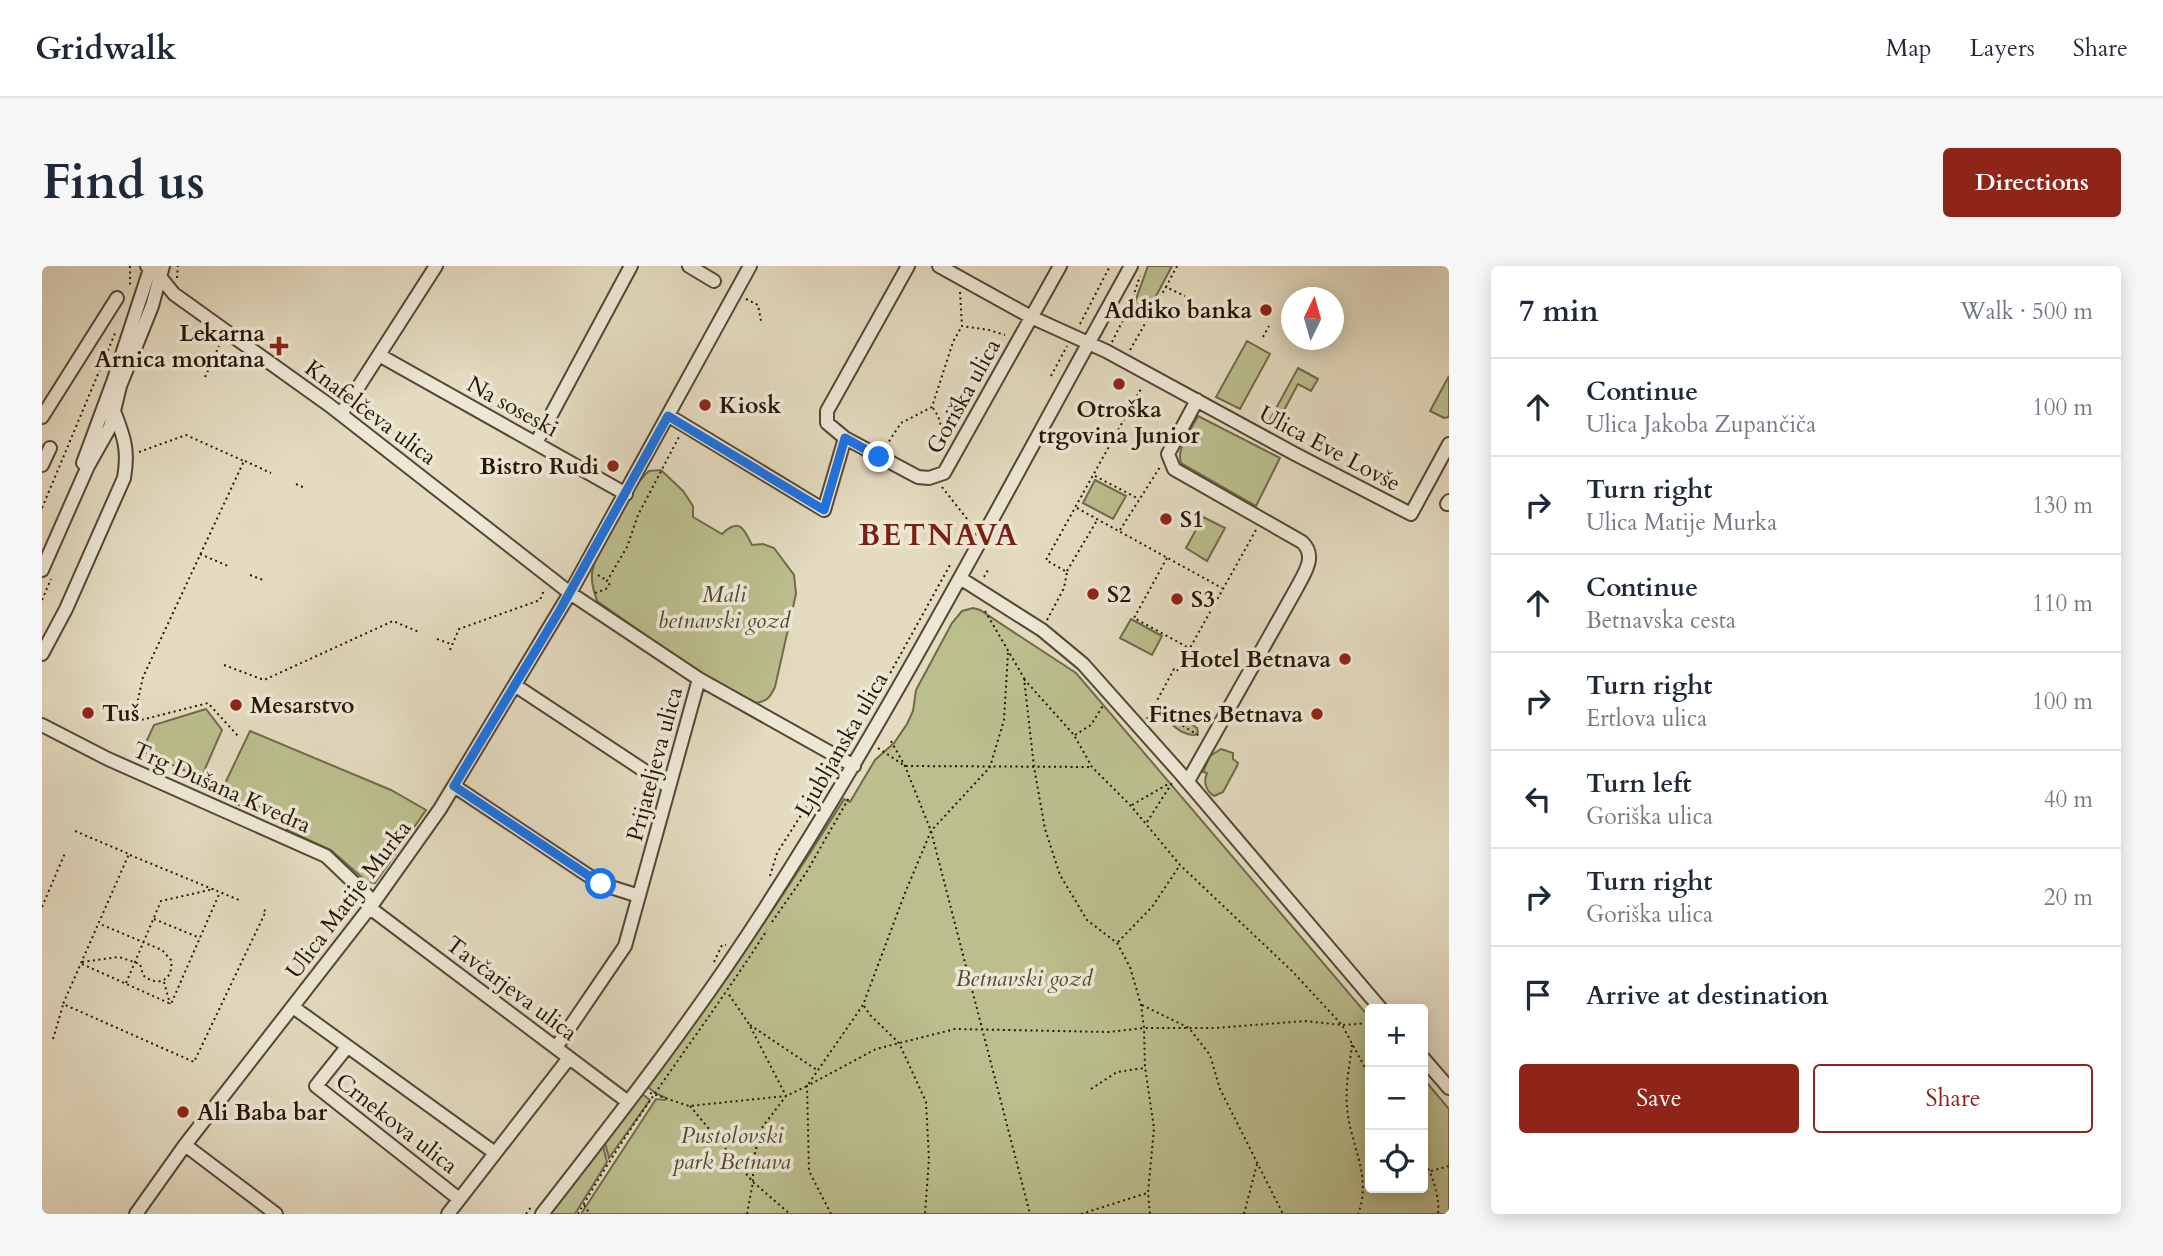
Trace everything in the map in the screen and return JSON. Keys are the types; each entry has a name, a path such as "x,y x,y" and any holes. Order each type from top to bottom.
{"street":[{"path":"341,414 436,266"},
{"path":"536,443 631,266"},
{"path":"689,266 714,281"},
{"name":"Ulica Matije Murka","path":"136,1214 185,1145 372,905 454,786 570,593 750,266"},
{"name":"Goriška ulica","path":"908,266 827,411 827,423 845,438 918,477 936,477 944,473 1060,266"},
{"path":"939,266 1031,317 1089,342"},
{"path":"42,570 88,466 110,427 155,269"},
{"path":"42,552 89,449 155,269"},
{"name":"Knafelčeva ulica","path":"155,269 174,295 341,414 570,593 699,678 854,766"},
{"name":"Ljubljanska ulica","path":"542,1214 628,1102 730,961 854,766 1089,342 1136,270"},
{"path":"42,417 117,298"},
{"name":"Ulica Eve Lovše","path":"1089,342 1411,514 1449,444"},
{"name":"Na soseski","path":"379,355 626,494"},
{"path":"1188,781 1310,560 1309,551 1302,542 1178,473 1171,464 1168,454 1196,400"},
{"path":"42,654 66,610 124,478 128,457 125,437 114,411"},
{"path":"668,416 824,510 845,438"},
{"path":"42,465 50,448"},
{"path":"960,578 1042,630 1083,664 1188,781 1377,1004"},
{"name":"Prijateljeva ulica","path":"556,1046 625,946 699,678"},
{"path":"516,686 669,787"},
{"name":"Trg Dušana Kvedra","path":"42,725 108,759 326,856 372,905"},
{"path":"454,786 601,884 639,896"},
{"name":"Tavčarjeva ulica","path":"372,905 628,1102"},
{"name":"Crnekova ulica","path":"293,1007 495,1153"},
{"name":"Crnekova ulica","path":"346,1047 316,1086 459,1199"},
{"path":"448,1214 569,1058"},
{"path":"1428,1064 1449,1088"},
{"path":"185,1145 276,1214"}],"path":[{"path":"130,266 130,288"},
{"path":"1077,328 1111,266"},
{"path":"1130,350 1177,266"},
{"path":"1107,351 1130,306 1136,270"},
{"path":"880,457 901,423 932,407 953,342 962,326 958,277"},
{"path":"1166,287 1185,296"},
{"path":"42,508 119,323"},
{"path":"962,326 989,330 1018,340"},
{"path":"1264,337 1269,326"},
{"path":"1051,376 1067,343"},
{"path":"205,377 219,346"},
{"path":"1067,572 1046,561 1149,374"},
{"path":"932,407 938,416 946,443 959,448"},
{"path":"607,581 627,547 638,515 682,431"},
{"path":"128,457 186,435 271,473"},
{"path":"1120,531 1168,454"},
{"path":"238,736 208,703 133,722 143,677 244,461"},
{"path":"1094,476 1139,499"},
{"path":"936,477 971,524"},
{"path":"296,484 306,488"},
{"path":"1076,507 1223,588"},
{"path":"1042,630 1064,588 1067,572 1097,520"},
{"path":"1142,729 1174,669 1177,671 1262,520"},
{"path":"200,554 228,566"},
{"path":"1167,557 1134,618 1189,649"},
{"path":"877,698 950,565"},
{"path":"250,575 263,580"},
{"path":"595,593 606,589 610,583 598,575"},
{"path":"450,650 458,629 540,600 544,590"},
{"path":"985,611 1024,678 1074,735 1092,767 1147,823 1180,865 1292,971 1342,1025 1365,1068"},
{"path":"224,665 264,680 393,621 419,632"},
{"path":"438,639 452,645"},
{"path":"831,1214 808,1171 807,1086 863,1005 931,831 990,767 1004,720 1008,652"},
{"path":"1024,678 1034,767 1045,829 1060,875 1087,920 1117,943 1130,967 1141,1005 1145,1068 1154,1128 1148,1193 1150,1214"},
{"path":"1074,735 1091,725 1104,703"},
{"path":"1153,709 1210,742"},
{"path":"891,741 905,766 931,831 1030,1214"},
{"path":"879,749 905,766 1092,767"},
{"path":"769,880 777,853 824,779 823,765 817,757"},
{"path":"1131,806 1172,782 1147,823"},
{"path":"848,801 851,795"},
{"path":"75,831 239,900"},
{"path":"42,907 65,853"},
{"path":"52,1039 63,1004 129,854"},
{"path":"1117,943 1152,907 1180,865"},
{"path":"125,984 161,901 214,889"},
{"path":"171,1004 220,892"},
{"path":"63,1004 194,1062 266,911 263,910"},
{"path":"153,918 200,938"},
{"path":"81,963 119,957 140,964 140,971 149,980 163,981 171,973 171,960 162,950 99,923"},
{"path":"713,967 714,958 722,945 728,944"},
{"path":"81,963 171,1004"},
{"path":"163,981 171,1004"},
{"path":"727,992 750,1024 786,1096"},
{"path":"863,1005 899,1043 926,1101 929,1159 925,1214"},
{"path":"1141,1005 1189,1028 1210,1055 1220,1089 1283,1214"},
{"path":"578,1214 654,1094 689,1105 786,1096 876,1049 955,1029 1109,1032 1305,1021 1342,1025 1365,1023"},
{"path":"750,1024 817,1070"},
{"path":"1352,1044 1347,1106 1364,1177 1362,1205 1358,1214"},
{"path":"1091,1089 1118,1072 1145,1068"},
{"path":"747,1214 753,1182 753,1161 761,1129 786,1096"},
{"path":"689,1105 753,1182 790,1214"},
{"path":"1244,1214 1257,1163"},
{"path":"1430,1171 1449,1166"},
{"path":"1428,1168 1439,1206 1438,1214"},
{"path":"1081,1214 1148,1193"},
{"path":"583,1205 590,1214"}],"green space":[{"path":"1148,266 1172,266 1154,300 1132,310"},
{"path":"1247,341 1270,354 1240,409 1216,397"},
{"path":"1298,368 1318,379 1311,391 1298,384 1274,429 1267,425"},
{"path":"1449,376 1449,417 1444,418 1430,411"},
{"path":"1198,416 1280,458 1256,506 1181,463 1182,445"},
{"name":"Mali betnavski gozd","path":"661,470 683,491 693,506 693,517 722,534 733,526 741,527 752,545 763,544 774,548 794,575 796,594 775,687 766,700 756,703 701,674 597,601 592,573 607,535 642,478 649,471"},
{"path":"1095,480 1126,496 1113,519 1083,503"},
{"path":"1203,517 1225,528 1207,561 1186,548"},
{"name":"Betnavski gozd","path":"973,608 980,610 1076,673 1365,1012 1365,1193 1428,1193 1428,1084 1449,1109 1449,1214 581,1214 656,1099 665,1100 666,1098 648,1087 749,945 844,799 850,802 875,760 894,743 907,724 913,711 916,690 952,623 962,611"},
{"path":"1131,619 1162,636 1152,655 1120,638"},
{"path":"206,709 222,730 201,778 142,751 154,725"},
{"path":"1173,712 1197,728 1198,732 1191,735 1176,728 1167,719"},
{"path":"250,731 391,790 426,810 375,883 367,882 331,850 287,830 290,820 253,804 250,810 219,796"},
{"path":"1221,749 1233,753 1233,759 1238,763 1223,792 1214,796 1206,786 1207,773 1203,772 1210,756"},
{"path":"642,1094 650,1100 609,1158 605,1143"},
{"path":"603,1146 607,1162 575,1214 550,1214"}],"place":[{"name":"Addiko banka","path":"1266,310"},
{"name":"Lekarna Arnica montana","path":"279,346"},
{"name":"Otroška trgovina Junior","path":"1119,384"},
{"name":"Kiosk","path":"705,405"},
{"name":"Bistro Rudi","path":"613,466"},
{"name":"S1","path":"1166,519"},
{"name":"S2","path":"1093,594"},
{"name":"S3","path":"1177,599"},
{"name":"Hotel Betnava","path":"1345,659"},
{"name":"Mesarstvo","path":"236,705"},
{"name":"Tuš","path":"88,713"},
{"name":"Fitnes Betnava","path":"1317,714"},
{"name":"Ali Baba bar","path":"183,1112"}],"district":[{"name":"BETNAVA","path":"939,535"}],"route":[{"path":"601,884 454,786 560,610 668,416 824,510 845,438 879,457"}],"park label":[{"name":"Pustolovski park Betnava","path":"732,1148"}]}
